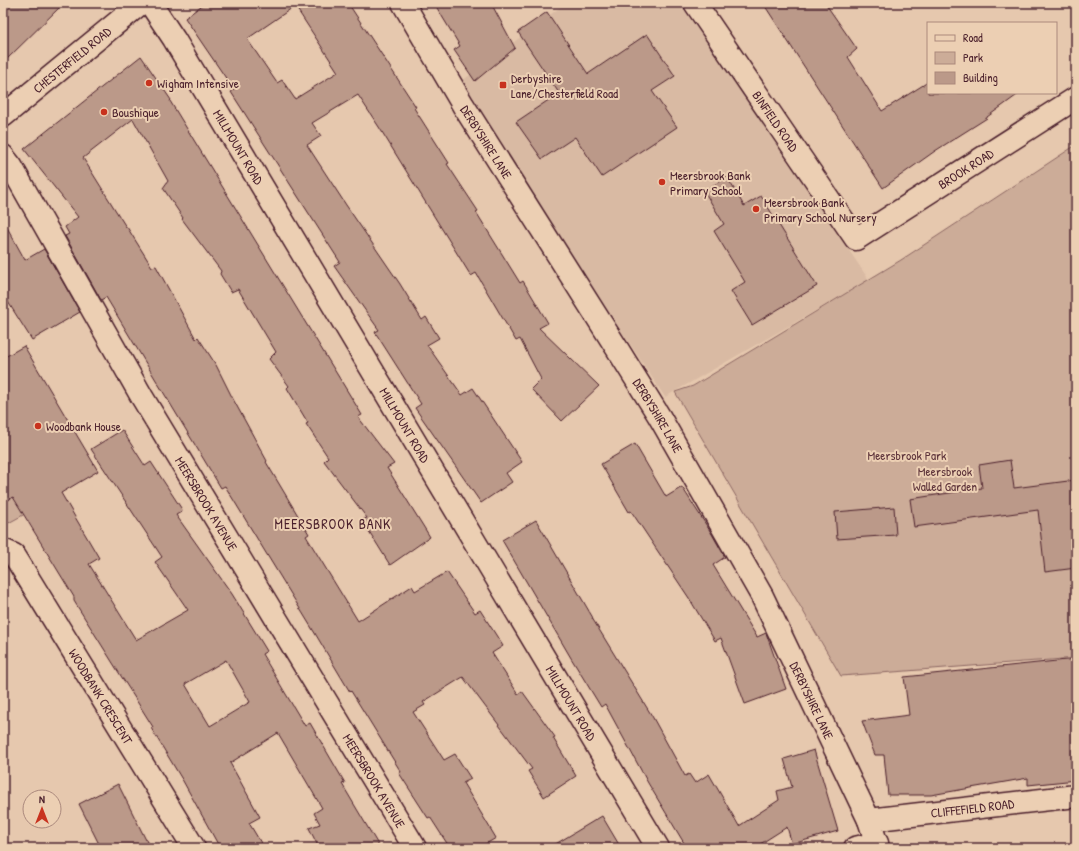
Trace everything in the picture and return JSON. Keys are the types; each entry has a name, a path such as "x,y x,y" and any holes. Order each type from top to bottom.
{"main road":[{"name":"CHESTERFIELD ROAD","path":"3,116 141,3"},
{"name":"MILLMOUNT ROAD","path":"150,3 178,46 658,848"},
{"name":"DERBYSHIRE LANE","path":"403,3 463,105 659,416 762,596 869,820 878,846"},
{"name":"BINFIELD ROAD","path":"695,3 856,239"},
{"name":"BROOK ROAD","path":"856,239 1076,98"},
{"name":"MEERSBROOK AVENUE","path":"3,156 11,166 142,397 415,848"},
{"name":"WOODBANK CRESCENT","path":"3,550 14,555 194,848"},
{"name":"CLIFFEFIELD ROAD","path":"869,820 1076,796"},
{"path":"856,848 878,846"}],"shaded area":[{"name":"Meersbrook Bank Primary School","path":"566,3 682,3 869,280 665,397 458,84"}],"green space":[{"name":"Meersbrook Park","path":"1076,145 1076,658 841,676 675,392 693,386 901,260"},
{"path":"24,491 34,509 3,526 3,503"}],"building":[{"path":"3,3 64,3 3,63"},
{"path":"205,3 348,3 416,107 414,108 449,163 447,164 478,211 476,212 520,283 523,281 548,323 539,328 599,386 562,421 531,389 541,379 520,339 516,341 476,273 471,276 358,95 312,123 321,136 307,145 400,284 422,320 426,317 439,338 427,345 462,395 473,388 522,462 506,473 512,482 481,503 415,408 421,404 375,332 379,330 334,266 340,262 231,92 234,90 185,18","holes":["295,6 338,72 295,99 282,80 277,83 247,39"]},
{"path":"434,3 491,3 515,48 475,81 454,50 460,46"},
{"path":"763,3 825,3 857,49 848,57 882,111 927,83 927,94 1019,94 987,118 935,151 883,188"},
{"name":"Meersbrook Bank Primary School","path":"547,12 588,74 647,34 675,76 652,91 677,127 602,177 575,137 542,159 516,122 559,93 518,32"},
{"path":"141,56 171,100 170,101 362,415 358,417 394,464 387,468 430,537 390,565 362,520 367,518 324,461 328,457 306,424 308,423 287,388 289,386 269,359 276,352 238,289 231,292 220,274 221,271 182,219 183,218 163,188 168,181 133,119 83,158 152,267 156,266 196,339 198,337 216,365 267,461 266,462 309,534 306,536 358,621 412,586 415,591 447,572 475,613 480,610 503,646 492,653 518,694 522,691 555,737 553,738 576,776 544,797 528,771 532,769 463,677 423,702 425,705 413,712 444,760 455,754 471,779 463,783 496,838 479,848 450,848 430,817 428,818 399,773 401,772 351,691 350,692 225,486 221,488 106,297 101,300 65,236 69,234 65,227 78,217 24,149"},
{"name":"Meersbrook Bank Primary School Nursery","path":"727,177 744,206 761,196 817,286 752,325 731,291 745,282 714,231 724,224 704,191"},
{"path":"3,220 25,260 44,249 80,312 32,340 3,294"},
{"path":"24,346 98,471 61,493 99,558 89,564 136,640 188,610 155,562 162,557 91,449 122,430 145,466 151,462 183,511 176,515 232,594 267,651 262,654 305,726 310,723 345,783 342,784 380,848 319,848 309,828 320,824 314,813 322,808 278,733 230,763 260,817 249,823 264,848 220,848 183,781 151,728 153,727 74,601 74,597 13,497 3,503 3,358","holes":["226,660 250,702 210,726 185,684"]},
{"path":"635,444 666,497 682,487 712,534 725,557 713,565 757,637 766,633 786,689 745,704 721,638 715,641 689,598 631,511 629,512 601,464"},
{"path":"1010,460 1014,488 1076,480 1076,568 1045,572 1038,510 914,527 910,499 982,488 979,465"},
{"path":"894,507 896,535 837,539 835,512"},
{"path":"536,520 592,618 652,716 685,776 689,774 695,783 709,774 739,826 779,800 777,791 792,787 784,759 814,750 838,831 792,844 787,827 754,848 687,848 648,783 605,704 601,707 502,540"},
{"path":"1076,659 1076,780 1028,785 1028,778 931,795 888,795 884,755 875,755 862,721 909,715 904,677"},
{"path":"118,784 150,848 101,848 79,804"},
{"path":"602,816 621,848 549,848"}],"place":[{"name":"Wigham Intensive","path":"149,83"},
{"name":"Derbyshire Lane/Chesterfield Road","path":"503,85"},
{"name":"Boushique","path":"104,112"},
{"name":"Meersbrook Bank Primary School","path":"662,182"},
{"name":"Meersbrook Bank Primary School Nursery","path":"756,209"},
{"name":"Woodbank House","path":"38,426"}],"district":[{"name":"MEERSBROOK BANK","path":"333,524"}],"park label":[{"name":"Meersbrook Walled Garden","path":"945,478"}]}
